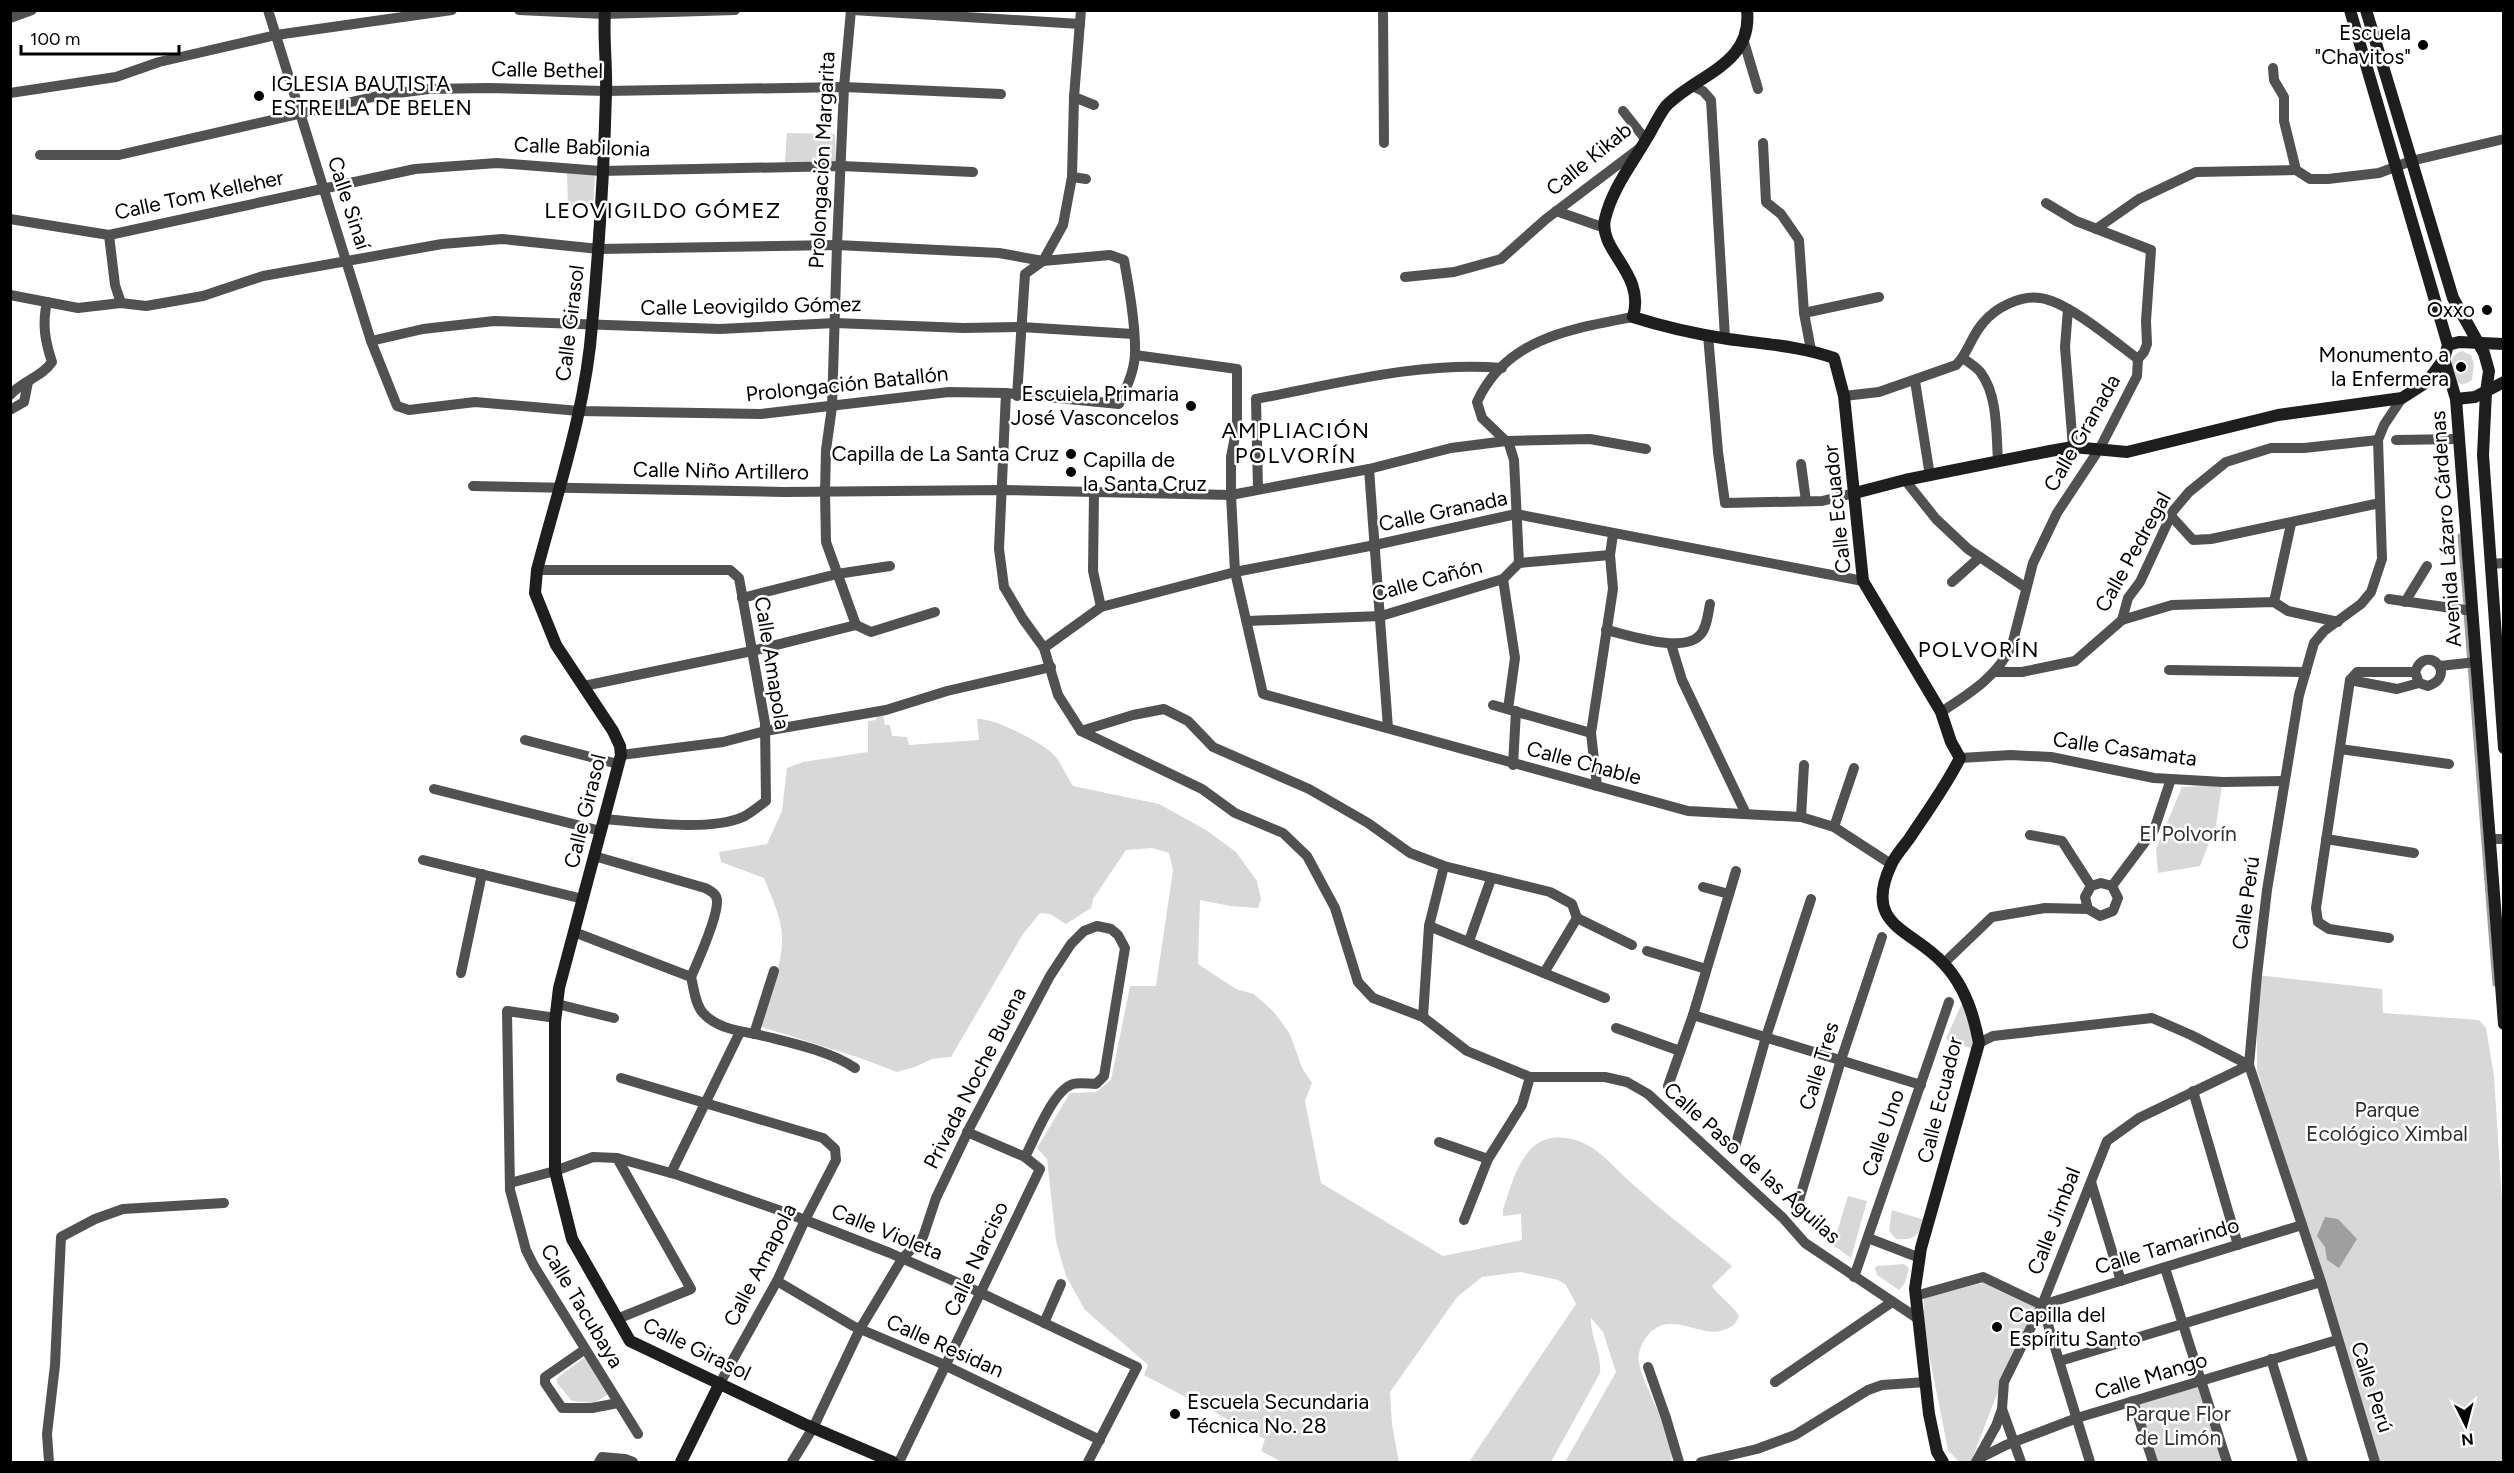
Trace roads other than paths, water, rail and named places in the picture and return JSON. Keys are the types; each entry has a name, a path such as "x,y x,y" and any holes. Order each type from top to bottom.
{"street":[{"path":"10,18 32,10"},
{"name":"Calle Sinaí","path":"268,10 371,341 397,406"},
{"path":"10,93 116,77 159,62 276,35 452,10"},
{"path":"519,10 604,12 735,10"},
{"path":"852,10 1080,24"},
{"name":"Prolongación Margarita","path":"852,10 844,87 832,407 826,450 825,492 826,542 856,625"},
{"path":"1081,10 1074,97 1072,177 1063,225 1043,261 1025,274 1021,327 1001,469 1003,490 999,549 1004,587 1023,620 1044,648 1058,695 1081,730 1132,715 1164,709 1188,721 1213,747 1309,789 1368,823 1410,853 1444,866 1550,892 1572,904 1577,918 1632,945"},
{"path":"1383,10 1384,143"},
{"path":"1747,10 1748,21 1744,42 1758,89"},
{"path":"2350,10 2448,345 2444,359"},
{"name":"Avenida Lázaro Cárdenas","path":"2366,10 2452,298 2478,344 2489,371 2483,454 2497,564 2504,748"},
{"name":"Calle Girasol","path":"604,12 606,91 599,249 592,326 579,411 537,570 534,593 556,645 613,731 620,746 620,759 559,988 556,1018 555,1172 572,1239 630,1341 813,1428 893,1462"},
{"name":"Calle Kikab","path":"1405,277 1454,272 1501,259 1556,211 1644,143 1666,107 1725,63 1744,42"},
{"path":"2273,68 2274,80 2284,96 2284,121 2296,170"},
{"path":"1692,86 1703,91 1711,100 1725,338"},
{"name":"Calle Bethel","path":"40,155 119,155 382,95 429,89 606,91 844,87 1001,94"},
{"path":"1074,97 1094,105"},
{"path":"1623,111 1644,143 1618,186 1605,220 1605,228 1609,243 1636,292 1637,303 1633,317"},
{"path":"2096,229 2139,199 2196,172 2296,170 2310,179 2328,179 2379,173 2411,161 2504,139"},
{"path":"1610,555 1519,563 1514,460 1509,444 1482,418 1477,402 1483,388 1516,355 1532,343 1551,335 1633,317 1708,335 1812,350 1804,313 1799,240 1781,214 1766,202 1763,143"},
{"name":"Calle Babilonia","path":"324,188 415,170 460,164 497,163 602,171 841,166 973,172"},
{"path":"1072,177 1086,179"},
{"name":"Calle Tom Kelleher","path":"10,219 109,235 324,188"},
{"name":"Calle Granada","path":"1941,712 1977,689 2007,656 2012,645 2033,562 2057,513 2100,448 2137,376 2138,359 2147,344 2146,321 2151,250 2076,221 2046,203"},
{"path":"1556,211 1605,228"},
{"path":"109,235 115,285 120,303"},
{"path":"10,295 78,308 120,303 146,306 203,296 263,276 442,244 502,239 599,249 837,245 999,253 1043,261 1110,255 1124,260 1129,285 1135,355 1237,369 1237,426 1231,457 1231,495 1235,572 1246,621"},
{"path":"1804,313 1879,297"},
{"path":"1844,396 1879,392 1956,365 1963,358 1981,324 1994,311 2018,301 2040,297 2068,309 2138,359"},
{"path":"12,389 48,369 52,362 45,338 46,302"},
{"path":"2068,309 2065,347 2073,447"},
{"name":"Calle Leovigildo Gómez","path":"371,341 423,329 494,321 720,329 835,323 964,328 1021,327 1133,334"},
{"path":"1708,335 1718,452 1725,503 1822,501 1998,460 2073,447 2127,452 2278,415 2402,398"},
{"path":"2448,345 2459,342 2504,344"},
{"name":"Calle Ecuador","path":"1812,350 1834,358 1844,396 1863,581 1941,712 1951,742 1960,758 1952,775 1891,864 1884,886 1883,907 1890,922 1944,963 1957,982 1975,1019 1979,1043 1920,1258 1915,1296 1929,1414 1937,1452 1943,1462"},
{"name":"Prolongación Batallón","path":"397,406 409,410 475,402 579,411 761,414 949,392 1011,394 1119,404 1131,376 1135,355"},
{"path":"1963,358 1980,371 1987,383 1992,402 1998,460"},
{"name":"Avenida Lázaro Cárdenas","path":"2444,359 2456,399 2504,1024"},
{"name":"Calle Perú","path":"2375,1462 2321,1282 2249,1065 2257,975 2283,781 2314,643 2324,631 2361,604 2371,592 2382,559 2378,440 2384,425 2402,398 2427,382 2444,359"},
{"path":"1257,489 1256,399 1410,371 1468,365 1502,368"},
{"path":"1915,381 1930,476"},
{"path":"10,410 24,402 28,382"},
{"path":"2427,382 2451,383"},
{"path":"2456,399 2475,397 2504,382"},
{"name":"Calle Niño Artillero","path":"473,486 825,492 1003,490 1231,495 1369,469 1451,448 1506,441 1590,439 1646,449"},
{"path":"2396,441 2459,439"},
{"name":"Calle Pedregal","path":"1994,672 2022,672 2075,661 2122,620 2128,598 2140,582 2173,511 2189,492 2226,462 2271,448 2378,440"},
{"path":"1802,464 1806,501"},
{"path":"1369,469 1388,728"},
{"path":"1905,480 1936,519 1980,557 2026,588"},
{"path":"1094,493 1093,571 1101,607"},
{"path":"2172,517 2193,540 2211,539 2291,524 2380,503"},
{"name":"Calle Granada","path":"1044,648 1101,607 1235,572 1376,545 1516,514 1612,534 1693,546 1863,581"},
{"path":"2274,602 2291,524"},
{"path":"1596,786 1591,733 1613,589 1610,555 1612,534"},
{"path":"1952,582 1980,557"},
{"name":"Calle Cañón","path":"1246,621 1381,616 1503,579 1519,563"},
{"path":"742,598 837,574 890,566"},
{"path":"2405,602 2427,566"},
{"name":"Calle Amapola","path":"537,570 730,570 739,578 765,731 766,801 744,817 723,823 602,825"},
{"path":"1503,579 1515,658 1512,710 1513,765"},
{"path":"2389,599 2472,610"},
{"path":"2122,620 2172,604 2274,602 2288,610 2338,622"},
{"path":"1606,630 1671,644 1690,643 1702,634 1710,604"},
{"path":"584,686 752,651 856,625 871,632 935,612"},
{"name":"Calle Chable","path":"1246,621 1263,694 1513,765 1688,811 1801,817 1834,828 1891,864"},
{"path":"1671,644 1682,680 1746,814"},
{"path":"2350,680 2397,689 2419,683 2428,686 2437,683 2441,675 2440,666 2433,660 2425,660 2418,664 2415,672 2419,683"},
{"path":"2440,666 2476,662"},
{"path":"525,740 620,759 723,742 765,731 886,710 947,692 1051,667"},
{"path":"2169,670 2306,672"},
{"path":"2389,938 2329,929 2318,922 2316,908 2350,680 2357,672 2415,672"},
{"path":"1493,705 1591,733"},
{"name":"Calle Paso de las Águilas","path":"1081,730 1202,789 1235,813 1282,833 1307,856 1321,879 1335,908 1358,982 1373,998 1423,1017 1467,1051 1530,1077 1605,1077 1627,1082 1648,1094 1759,1195 1805,1243 1917,1318"},
{"path":"2340,749 2449,764"},
{"name":"Calle Casamata","path":"1960,758 2011,755 2051,757 2125,774 2223,782 2283,781"},
{"path":"1801,817 1804,765"},
{"path":"1834,828 1854,768"},
{"path":"2112,886 2154,830 2171,778"},
{"path":"434,789 602,825"},
{"path":"2030,835 2062,842 2091,886"},
{"path":"2326,839 2414,853"},
{"path":"2489,839 2504,839"},
{"path":"594,856 705,888 714,893 717,901 692,978 697,1004 703,1013 718,1023 740,1032 837,1056 855,1068"},
{"path":"423,860 583,899"},
{"path":"1423,1017 1429,926 1444,866"},
{"path":"1668,1086 1693,1015 1736,871"},
{"path":"461,973 483,874"},
{"path":"1469,941 1491,879"},
{"path":"1944,963 1992,917 2044,908 2088,909 2100,916 2113,911 2118,898 2112,886 2101,883 2091,886 2085,897 2088,909"},
{"path":"1703,887 1729,894"},
{"path":"1735,1147 1766,1037 1811,898"},
{"path":"1544,973 1577,918"},
{"name":"Privada Noche Buena","path":"792,1462 813,1428 860,1329 902,1258 923,1237 936,1198 967,1132 1050,976 1071,944 1084,932 1097,926 1111,929 1118,935 1125,948 1104,1076 1096,1084 1075,1083 1063,1088 1025,1157"},
{"path":"1429,926 1605,998"},
{"path":"574,932 692,978"},
{"name":"Calle Tres","path":"1797,1206 1841,1060 1882,937"},
{"path":"1647,951 1706,969"},
{"path":"754,1034 774,971"},
{"name":"Calle Uno","path":"1854,1277 1949,1002"},
{"path":"557,1004 614,1018"},
{"name":"Calle Tacubaya","path":"556,1018 507,1011 510,1183 526,1250 584,1350 638,1434"},
{"path":"1693,1015 1921,1085"},
{"path":"1979,1043 1993,1036 2152,1018 2249,1065"},
{"path":"1617,1028 1680,1052"},
{"path":"671,1173 740,1032"},
{"name":"Calle Jimbal","path":"1978,1460 2002,1409 2004,1382 2042,1305 2106,1141 2139,1118 2249,1065"},
{"path":"1464,1220 1488,1159 1522,1105 1530,1077"},
{"path":"621,1078 705,1103"},
{"path":"2193,1091 2238,1245"},
{"name":"Calle Amapola","path":"681,1462 720,1383 777,1281 836,1160 835,1149 823,1138 705,1103"},
{"path":"967,1132 1025,1157"},
{"path":"1439,1142 1488,1159"},
{"name":"Calle Violeta","path":"510,1183 555,1172 593,1157 617,1158 671,1173 805,1220 902,1258 980,1292 1137,1367 1100,1440"},
{"name":"Calle Narciso","path":"899,1462 1040,1169 1036,1163 1025,1157"},
{"path":"617,1158 691,1289 617,1319"},
{"path":"2091,1182 2121,1281"},
{"path":"49,1462 47,1434 55,1365 61,1237 95,1219 123,1209 224,1203"},
{"name":"Calle Tamarindo","path":"2042,1305 2302,1225"},
{"path":"1868,1238 1920,1258"},
{"path":"2165,1268 2227,1462"},
{"path":"1915,1296 1983,1277 2042,1305 2090,1462"},
{"name":"Calle Residan","path":"777,1281 860,1329 947,1366 1100,1440"},
{"path":"2060,1361 2321,1282"},
{"path":"1044,1323 1061,1284"},
{"path":"1775,1382 1892,1302"},
{"name":"Calle Mango","path":"1978,1460 2014,1442 2077,1419 2337,1340"},
{"path":"584,1350 545,1377 545,1383 562,1408 592,1408 618,1403"},
{"path":"2271,1359 2303,1462"},
{"path":"1648,1367 1679,1462"},
{"path":"1701,1462 1757,1449 1795,1435 1875,1387 1926,1382"},
{"path":"2133,1401 2153,1462"},
{"path":"2002,1409 2021,1462"},
{"path":"1088,1462 1100,1440"},
{"path":"601,1460 625,1459 633,1462"}],"waterway":[{"path":"2459,535 2465,606"},
{"path":"2465,613 2494,985"}],"place":[{"name":"Escuela \"Chavitos\"","path":"2423,45"},
{"name":"IGLESIA BAUTISTA ESTRELLA DE BELEN","path":"259,96"},
{"name":"Oxxo","path":"2487,310"},
{"name":"Monumento a la Enfermera","path":"2461,367"},
{"name":"Escuiela Primaria José Vasconcelos","path":"1191,406"},
{"name":"Capilla de La Santa Cruz","path":"1071,454"},
{"name":"Capilla de la Santa Cruz","path":"1071,472"},
{"name":"Capilla del Espíritu Santo","path":"1997,1327"},
{"name":"Escuela Secundaria Técnica No. 28","path":"1175,1414"}],"district":[{"name":"LEOVIGILDO GÓMEZ","path":"663,210"},
{"name":"AMPLIACIÓN POLVORÍN","path":"1296,443"},
{"name":"POLVORÍN","path":"1979,649"}],"park label":[{"name":"El Polvorín","path":"2188,834"},
{"name":"Parque Ecológico Ximbal","path":"2387,1122"},
{"name":"Parque Flor de Limón","path":"2178,1426"}]}
